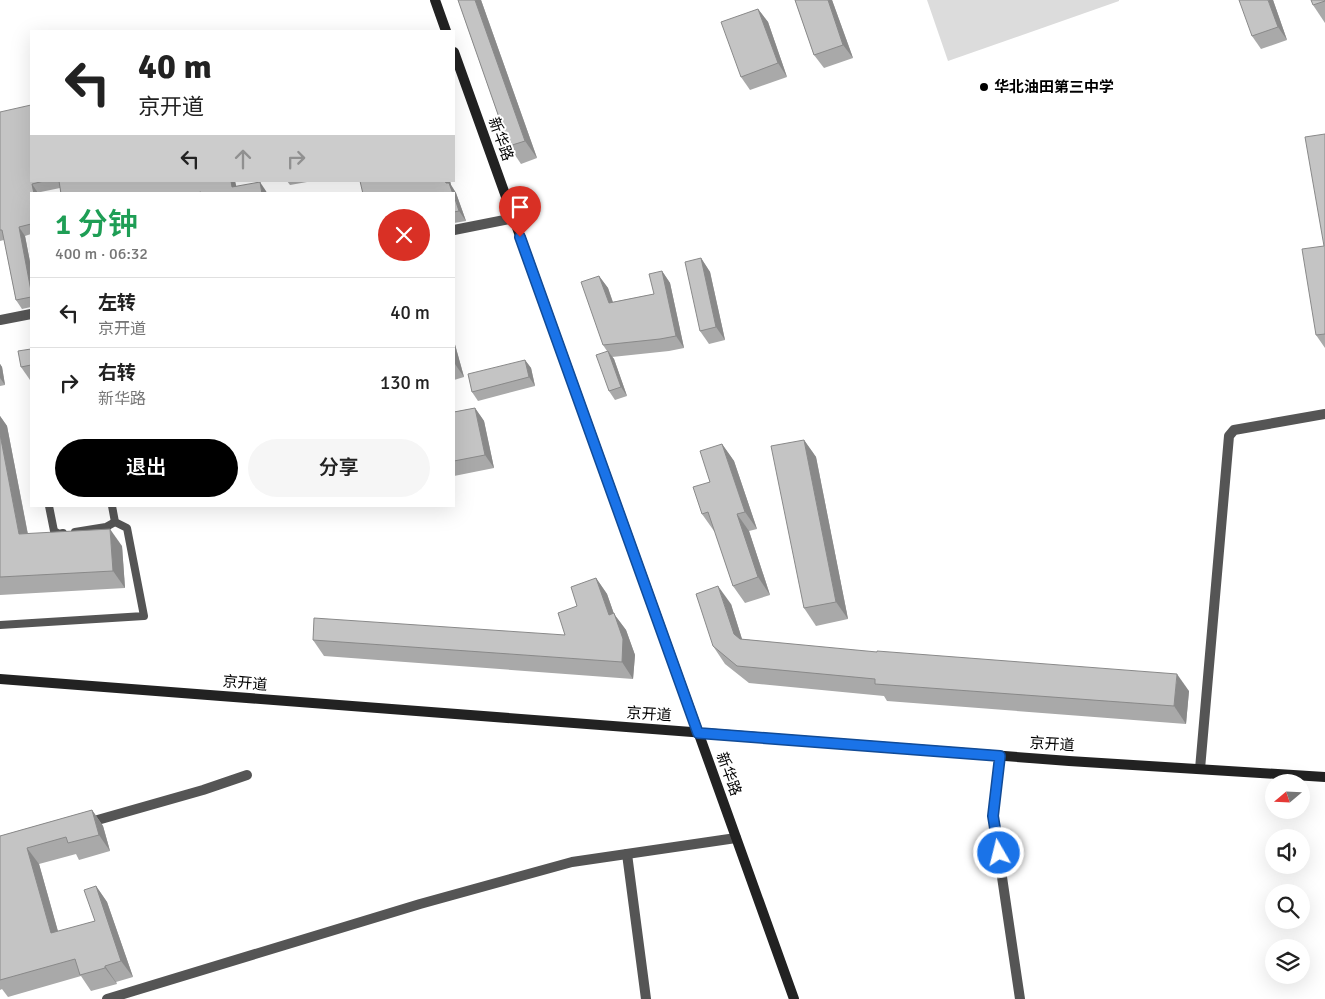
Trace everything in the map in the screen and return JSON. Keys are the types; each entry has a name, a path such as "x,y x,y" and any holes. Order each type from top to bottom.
{"main road":[{"path":"435,0 446,30"},
{"name":"新华路","path":"455,55 794,999"},
{"name":"京开道","path":"0,679 1000,756 1325,777"}],"street":[{"path":"455,230 514,218"},
{"path":"0,320 30,314"},
{"path":"1200,769 1229,436 1234,430 1325,414"},
{"path":"1000,756 993,816 1020,999"},
{"path":"74,827 203,790 247,775"},
{"path":"107,999 420,904 572,862 736,838"},
{"path":"627,854 646,999"}],"lane":[{"path":"50,507 54,531 59,534 106,527 115,522"},
{"path":"112,507 115,522"},
{"path":"0,625 144,616 127,528 115,522"}],"shaded area":[{"path":"927,0 1119,0 1119,1 948,61"}],"building":[{"path":"458,0 475,0 525,141 509,146"},
{"path":"795,0 828,0 843,45 814,55"},
{"path":"1239,0 1268,0 1278,27 1252,36"},
{"path":"1311,0 1325,0 1325,1 1313,5"},
{"path":"758,9 778,63 741,77 721,22"},
{"path":"30,105 30,182 40,182 32,184 34,192 30,192 30,224 19,227 30,286 30,297 16,300 2,230 0,230 0,112"},
{"path":"1325,134 1325,334 1316,335 1302,249 1324,246 1305,137"},
{"path":"59,182 231,182 232,187 260,182 262,192 201,192 61,192"},
{"path":"360,182 446,182 449,183 452,192 363,192"},
{"path":"455,199 459,211 455,212"},
{"path":"701,258 716,327 700,331 685,262"},
{"path":"662,271 676,336 603,345 581,282 599,276 609,303 654,294 649,274"},
{"path":"30,349 30,365 21,367 18,351"},
{"path":"608,351 621,387 609,391 596,355"},
{"path":"525,360 529,377 472,392 468,374"},
{"path":"475,408 485,455 455,461 455,412"},
{"path":"0,434 19,534 110,529 113,571 0,577"},
{"path":"804,440 836,602 804,608 771,446"},
{"path":"722,444 745,512 737,514 758,577 733,586 708,512 702,514 693,487 710,482 700,451"},
{"path":"596,578 609,615 614,613 623,639 622,662 313,640 314,618 565,635 558,613 577,606 571,587"},
{"path":"718,586 734,634 740,639 877,652 1177,674 1174,706 875,684 875,679 737,666 713,646 696,594"},
{"path":"92,810 99,835 68,843 66,837 27,848 51,933 95,921 84,890 96,886 121,961 80,975 75,959 0,980 0,836"}],"place":[{"name":"华北油田第三中学","path":"984,87"}],"route":[{"path":"520,237 698,733 1000,756 993,816 999,853"}]}
